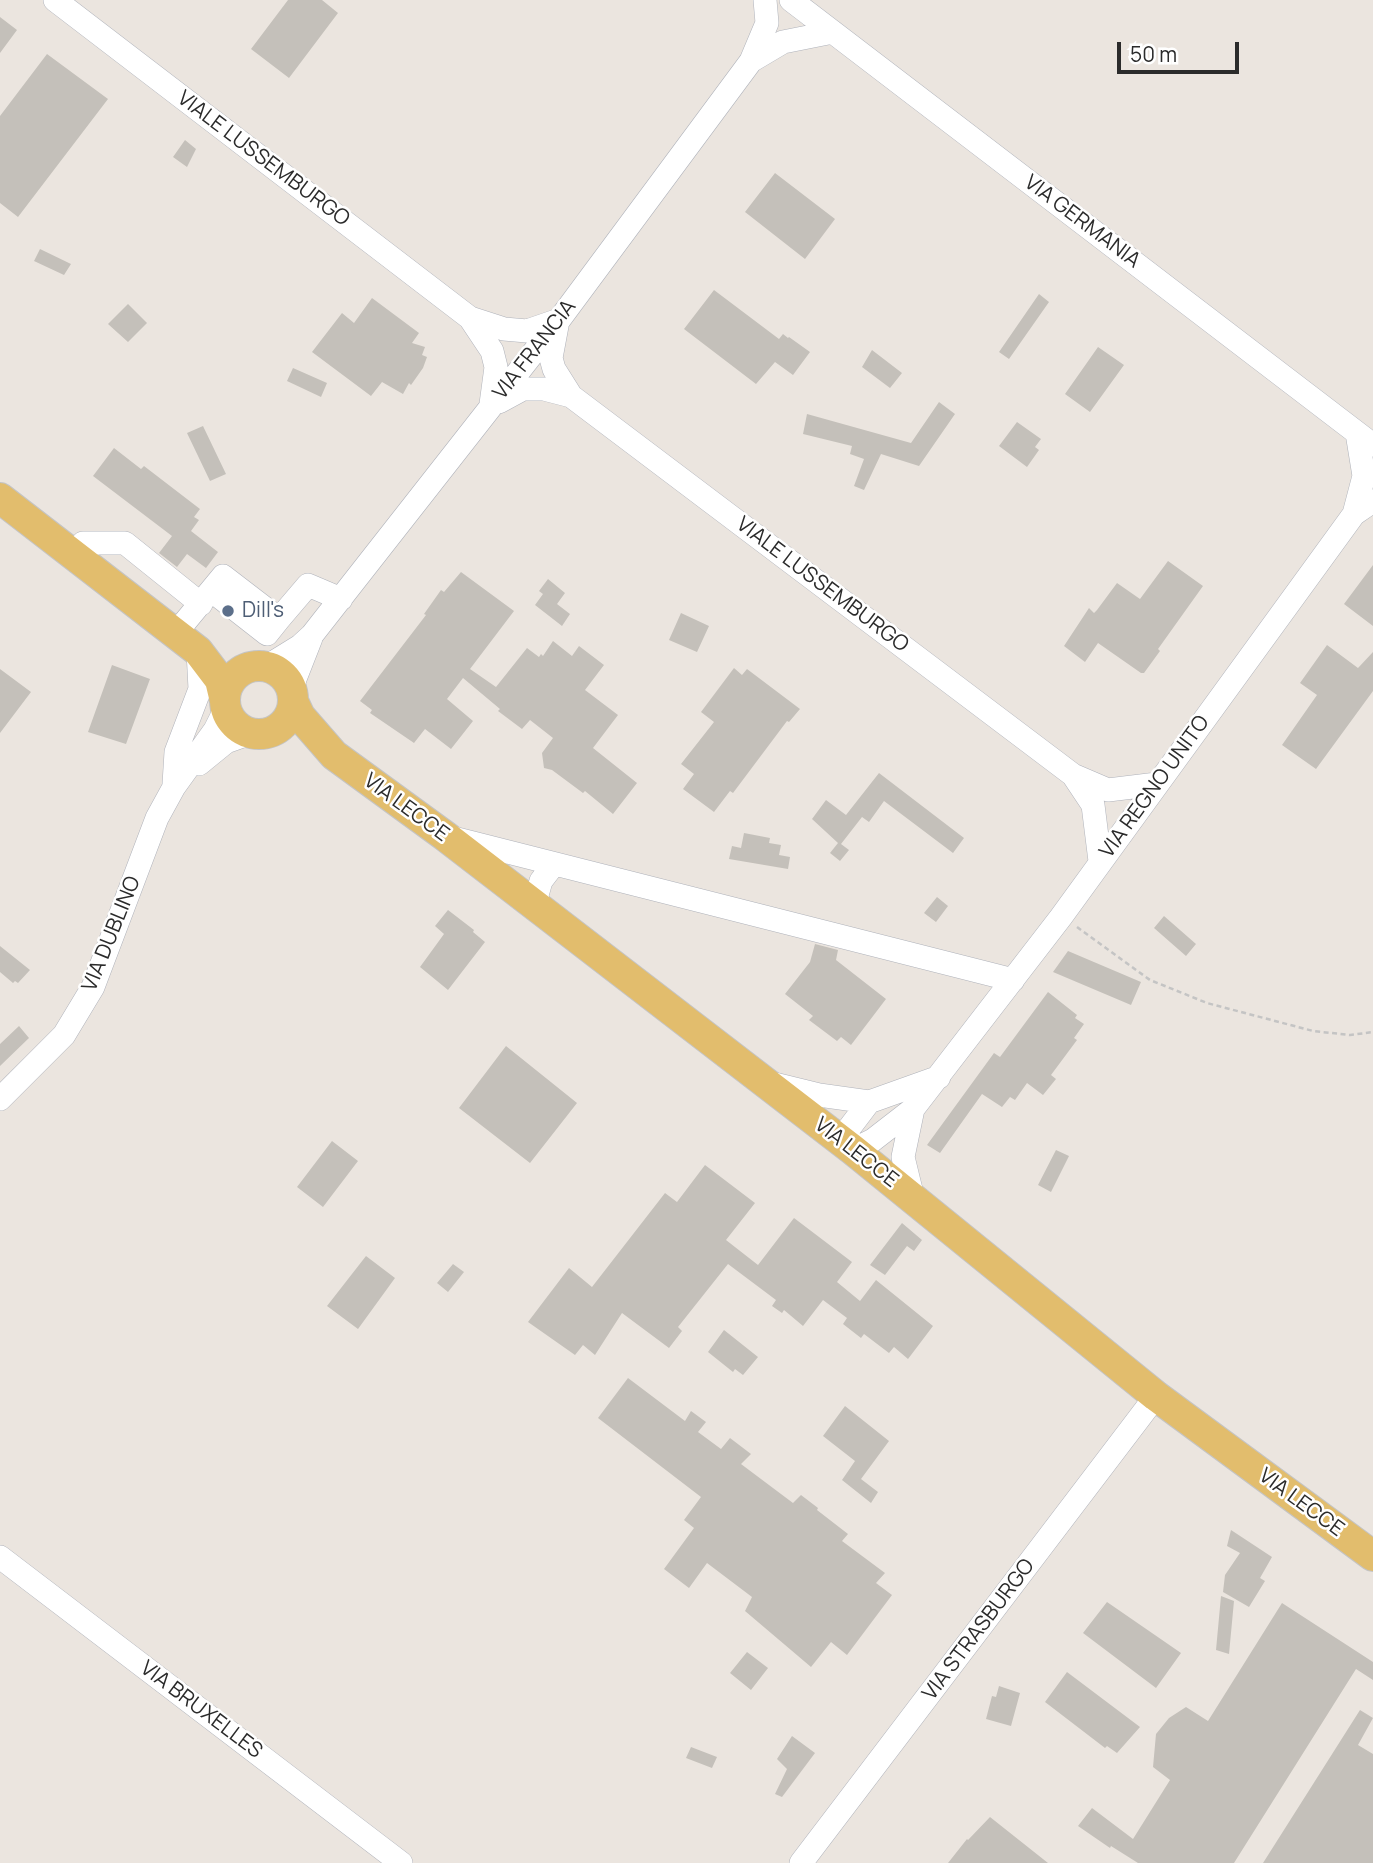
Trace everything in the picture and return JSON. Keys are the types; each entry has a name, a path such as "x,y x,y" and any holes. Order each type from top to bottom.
{"main road":[{"path":"0,498 187,642 220,680 235,724 258,733 276,729 285,722 291,712 292,695 282,674 235,664 187,642"},
{"path":"226,704 227,689 233,679 242,671 259,667"},
{"name":"VIA LECCE","path":"292,695 300,716 334,755 539,908 853,1150 1156,1396 1373,1556"},
{"name":"VIA LECCE","path":"258,733 304,742 334,755"}],"street":[{"name":"VIALE LUSSEMBURGO","path":"55,0 470,318"},
{"path":"751,61 767,23 765,0"},
{"path":"767,23 794,3"},
{"path":"783,42 793,23 794,3"},
{"name":"VIA GERMANIA","path":"794,3 1365,439"},
{"path":"751,61 783,42 833,32"},
{"name":"VIA FRANCIA","path":"312,635 559,320 751,61"},
{"path":"470,318 504,329 527,331 559,320"},
{"path":"470,318 492,351 496,367 490,407"},
{"path":"549,379 559,320"},
{"path":"504,329 519,345 526,362"},
{"path":"492,351 526,362 541,363 549,379"},
{"name":"VIALE LUSSEMBURGO","path":"549,379 1101,797"},
{"path":"490,407 549,379"},
{"path":"1354,514 1364,476 1365,439"},
{"name":"VIA REGNO UNITO","path":"914,1109 1061,917 1354,514 1373,500"},
{"path":"73,554 83,543 125,543 267,634 308,585 341,600"},
{"path":"187,642 206,597"},
{"path":"259,667 300,646 312,635"},
{"path":"292,695 312,635"},
{"name":"VIA DUBLINO","path":"174,787 176,752 200,689 187,642"},
{"name":"VIA DUBLINO","path":"0,1099 64,1035 93,987 157,818 174,787 215,730 226,704"},
{"name":"VIA DUBLINO","path":"174,787 226,742 258,733"},
{"path":"1101,797 1157,784"},
{"path":"1101,797 1118,800 1130,820"},
{"path":"1100,861 1101,797"},
{"path":"444,836 1013,980"},
{"path":"539,908 537,895 541,881 554,864"},
{"path":"763,1081 819,1095 869,1101 939,1077"},
{"path":"869,1101 847,1131 853,1150 914,1109"},
{"path":"913,1198 903,1157 914,1109"},
{"name":"VIA STRASBURGO","path":"801,1863 1156,1396"},
{"name":"VIA BRUXELLES","path":"0,1557 401,1863"}],"path":[{"path":"1061,917 1150,980 1207,1003 1313,1031 1350,1035 1373,1032"}],"building":[{"path":"288,0 322,0 338,13 289,78 251,49"},
{"path":"0,17 17,30 0,53"},
{"path":"47,54 108,99 18,217 0,203 0,116"},
{"path":"185,140 196,149 187,167 173,157"},
{"path":"775,173 835,219 805,259 745,212"},
{"path":"40,249 71,264 64,275 34,261"},
{"path":"714,290 779,339 783,334 810,352 793,375 775,362 756,384 684,329"},
{"path":"1039,294 1049,302 1009,359 999,352"},
{"path":"372,298 419,333 412,343 425,347 422,355 427,357 423,368 403,394 382,382 371,396 312,352 342,313 354,323"},
{"path":"128,304 147,323 128,342 108,324"},
{"path":"1098,347 1124,365 1090,412 1065,394"},
{"path":"872,350 902,373 890,388 862,367"},
{"path":"293,368 327,383 321,397 287,381"},
{"path":"939,402 955,414 919,466 881,454 864,490 854,486 864,459 850,454 852,446 803,434 807,414 911,443"},
{"path":"1017,422 1041,439 1035,447 1039,450 1027,467 999,446"},
{"path":"203,426 226,474 210,481 187,433"},
{"path":"114,448 141,469 144,466 200,509 194,517 199,520 191,531 218,552 206,568 187,554 177,567 159,553 172,536 93,476"},
{"path":"1168,561 1203,586 1144,673 1098,643 1085,662 1064,646 1089,608 1094,613 1117,583 1140,599"},
{"path":"1373,565 1373,626 1344,604"},
{"path":"461,572 514,611 470,669 496,687 527,648 539,657 541,654 543,656 553,641 572,656 579,646 604,665 585,690 618,715 593,748 637,783 613,814 585,791 583,793 552,770 544,768 542,753 553,738 530,720 522,729 463,678 447,699 473,721 451,749 425,729 414,743 370,713 372,710 360,701 426,615 424,614 441,590 444,592"},
{"path":"548,579 565,593 557,604 570,614 562,626 535,605 543,594 539,591"},
{"path":"681,613 709,626 697,652 669,640"},
{"path":"1327,645 1358,668 1373,652 1373,691 1316,769 1282,745 1317,695 1300,683"},
{"path":"112,665 150,679 126,744 88,732"},
{"path":"734,668 742,675 747,669 800,709 787,721 733,793 730,791 714,812 683,789 694,774 681,764 714,722 701,712"},
{"path":"0,669 31,692 0,733"},
{"path":"879,773 964,838 953,853 884,801 869,822 862,817 841,844 849,850 840,861 830,853 838,843 812,819 826,800 846,815"},
{"path":"744,833 770,838 769,843 781,845 779,855 790,857 788,869 729,859 732,846 741,848"},
{"path":"937,897 948,906 936,922 924,913"},
{"path":"448,910 485,942 448,990 420,967 444,934 435,926"},
{"path":"1164,916 1196,944 1186,956 1154,928"},
{"path":"815,944 838,950 836,960 886,999 851,1045 841,1037 837,1041 809,1020 813,1016 785,994 810,962"},
{"path":"0,946 30,970 18,983 13,983 0,972"},
{"path":"1068,951 1141,982 1131,1005 1053,972"},
{"path":"1048,992 1084,1024 1074,1038 1077,1040 1051,1075 1056,1079 1043,1095 1027,1083 1015,1100 1010,1097 1002,1107 982,1094 940,1153 927,1145 994,1053 1000,1057"},
{"path":"19,1026 29,1038 0,1066 0,1044"},
{"path":"506,1046 577,1103 530,1163 459,1108"},
{"path":"332,1141 358,1161 323,1207 297,1187"},
{"path":"1056,1150 1069,1156 1051,1192 1038,1185"},
{"path":"705,1165 755,1203 726,1240 758,1265 794,1218 852,1262 837,1282 860,1301 876,1280 933,1326 908,1359 894,1347 889,1353 864,1334 861,1338 843,1324 847,1318 823,1300 803,1326 784,1310 782,1313 772,1306 776,1300 728,1264 678,1327 682,1331 669,1348 622,1313 595,1355 583,1345 575,1355 528,1322 569,1268 592,1287 665,1193 677,1202"},
{"path":"902,1223 922,1240 914,1251 907,1246 885,1275 870,1265"},
{"path":"366,1256 395,1278 358,1329 327,1306"},
{"path":"453,1264 464,1272 448,1292 437,1283"},
{"path":"724,1330 758,1357 743,1375 735,1369 733,1372 708,1352"},
{"path":"628,1378 685,1421 691,1411 706,1422 698,1432 721,1449 730,1438 751,1454 741,1464 793,1503 801,1495 848,1534 842,1541 885,1573 876,1583 892,1595 847,1655 831,1642 811,1667 745,1611 752,1597 707,1563 689,1588 664,1569 694,1528 684,1520 701,1497 598,1418"},
{"path":"845,1406 889,1441 861,1479 878,1492 871,1503 842,1480 855,1461 823,1436"},
{"path":"1231,1530 1272,1557 1260,1578 1265,1581 1249,1607 1223,1592 1225,1575 1240,1553 1227,1546"},
{"path":"1221,1596 1234,1601 1229,1654 1216,1650"},
{"path":"1107,1602 1181,1653 1156,1688 1083,1633"},
{"path":"1282,1603 1373,1662 1373,1680 1356,1669 1234,1863 1138,1863 1078,1826 1092,1808 1133,1839 1170,1780 1153,1767 1156,1734 1169,1718 1186,1707 1208,1721"},
{"path":"747,1652 768,1668 751,1690 730,1673"},
{"path":"1067,1672 1140,1727 1117,1753 1107,1746 1105,1748 1045,1702"},
{"path":"999,1686 1020,1693 1011,1726 986,1719 992,1696 996,1697"},
{"path":"1360,1710 1373,1718 1358,1745 1373,1754 1373,1863 1263,1863"},
{"path":"792,1736 815,1753 782,1797 775,1794 787,1769 777,1759"},
{"path":"691,1747 717,1757 712,1768 686,1758"},
{"path":"990,1817 1048,1863 948,1863 967,1839"}],"place":[{"name":"Dill's","path":"228,611"}]}
